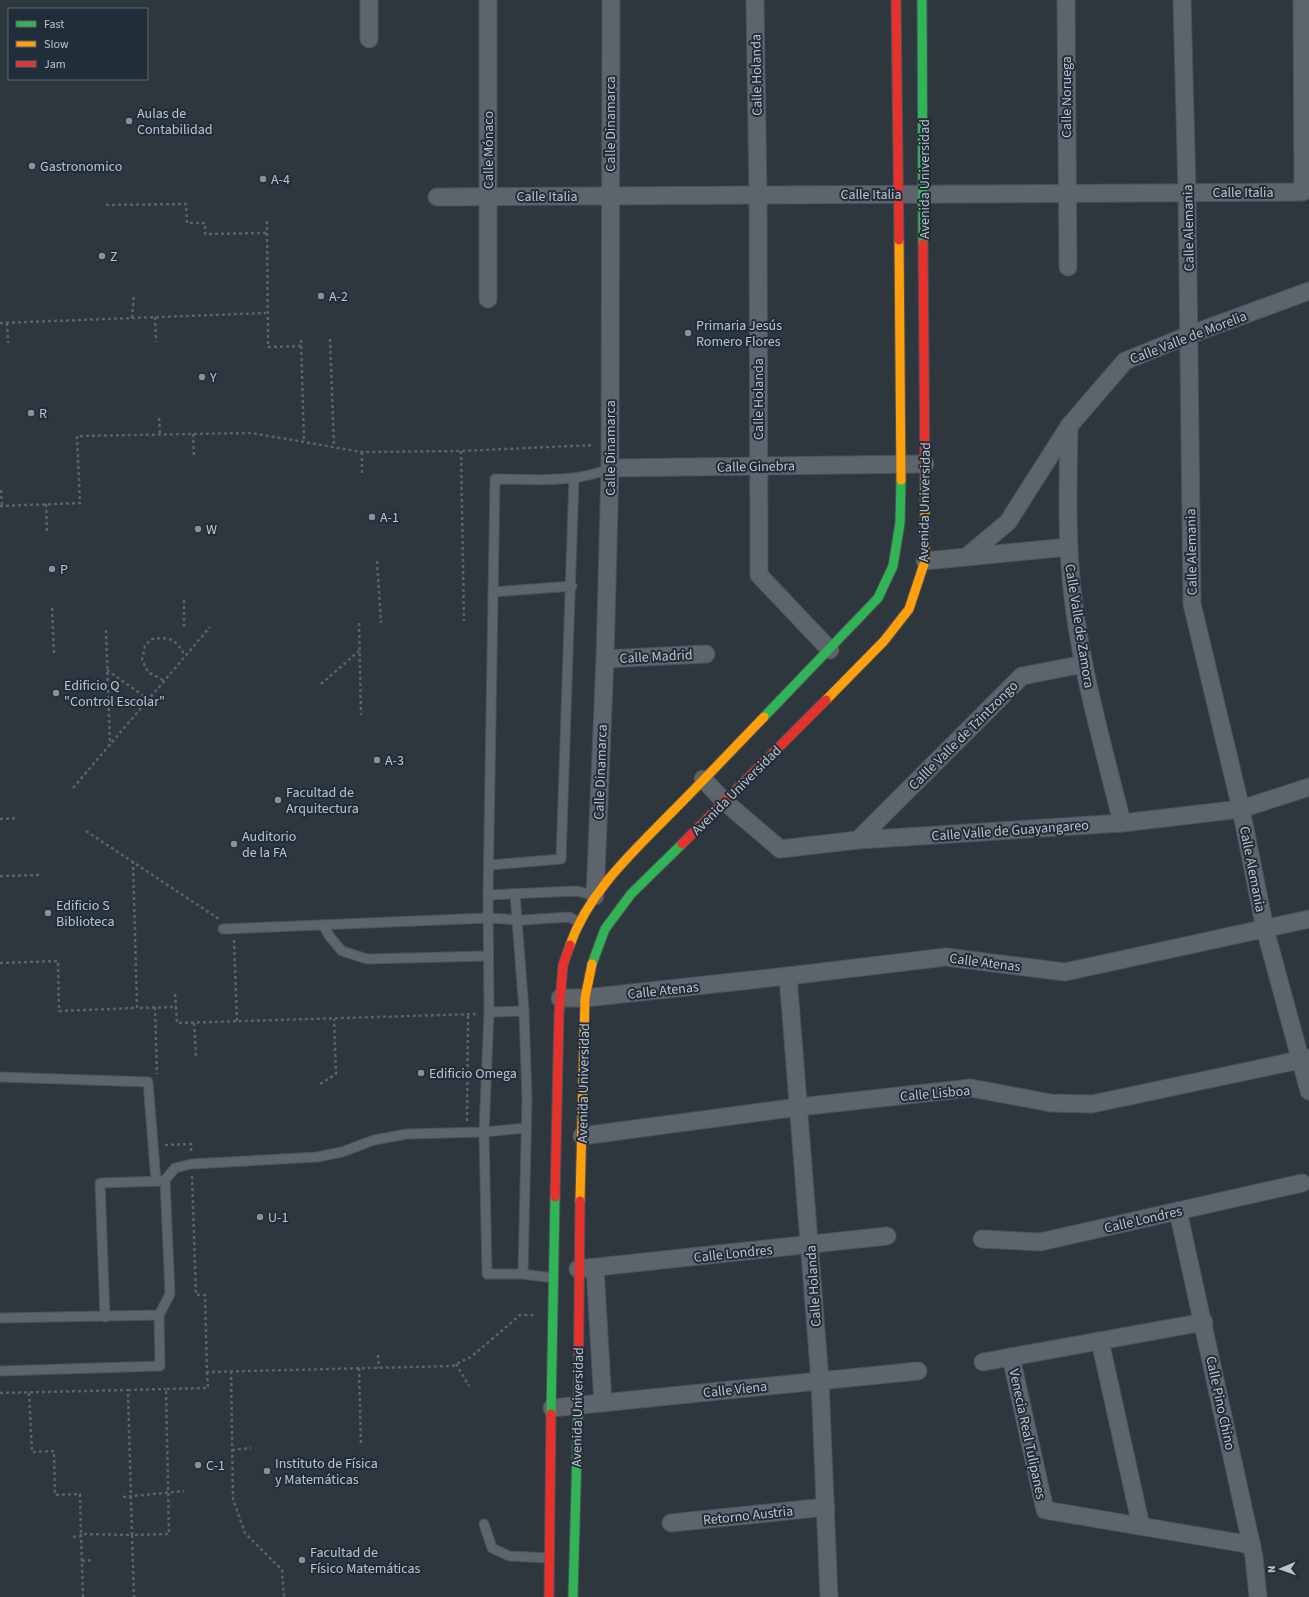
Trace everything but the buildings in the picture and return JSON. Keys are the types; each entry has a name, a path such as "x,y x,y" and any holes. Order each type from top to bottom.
{"street":[{"path":"369,0 369,39"},
{"name":"Calle Mónaco","path":"488,0 488,299"},
{"name":"Calle Dinamarca","path":"595,896 605,659 610,468 611,0"},
{"name":"Calle Holanda","path":"755,0 758,195 759,576 830,650"},
{"name":"Avenida Universidad","path":"549,1597 551,1558 553,1278 560,998 563,965 579,922 595,896 624,861 830,650 878,598 892,566 900,523 902,464 896,0"},
{"name":"Avenida Universidad","path":"573,1597 578,1406 578,1269 585,998 592,963 605,929 631,894 726,802 884,640 909,609 925,561 922,0"},
{"name":"Calle Noruega","path":"1066,0 1066,193 1068,267"},
{"name":"Calle Alemania","path":"1182,0 1188,192 1192,604 1241,810 1265,929 1305,1058 1309,1091"},
{"name":"Calle Italia","path":"437,197 1303,192 1302,0"},
{"name":"Calle Valle de Morelia","path":"966,557 1008,522 1069,426 1125,361 1189,335 1309,291"},
{"name":"Calle Valle de Zamora","path":"1069,426 1068,546 1073,599 1084,664 1122,823"},
{"name":"Calle Ginebra","path":"610,468 925,464"},
{"path":"925,561 1068,546"},
{"name":"Calle Madrid","path":"605,659 706,654"},
{"name":"Callle Valle de Tzintzongo","path":"858,840 1022,676 1084,664"},
{"name":"Calle Valle de Guayangareo","path":"703,779 726,802 780,849 858,840 1122,823 1241,810 1309,787"},
{"name":"Calle Atenas","path":"560,998 585,998 946,957 1065,972 1309,919"},
{"name":"Calle Holanda","path":"788,976 820,1381 829,1597"},
{"name":"Calle Lisboa","path":"582,1136 799,1107 971,1088 1051,1103 1092,1104 1305,1058"},
{"name":"Calle Londres","path":"982,1239 1040,1242 1302,1183"},
{"name":"Calle Pino Chino","path":"1178,1211 1204,1322 1252,1545 1258,1597"},
{"name":"Calle Londres","path":"578,1269 887,1236"},
{"name":"Avenida Universidad","path":"595,1268 603,1403"},
{"name":"Venecia Real Tulipanes","path":"983,1362 1204,1322"},
{"path":"1100,1341 1141,1526"},
{"name":"Venecia Real Tulipanes","path":"1011,1357 1045,1510 1252,1545"},
{"name":"Calle Viena","path":"552,1408 918,1371"},
{"name":"Retorno Austria","path":"671,1523 826,1507"}],"lane":[{"path":"553,1278 523,1274 487,1274 484,1132 489,1012 487,918 490,865 495,479 574,478 599,473 610,468"},
{"path":"490,865 562,859 572,586 574,478"},
{"path":"493,592 572,586"},
{"path":"488,895 577,891 595,896"},
{"path":"515,894 524,1011 527,1098 523,1274"},
{"path":"223,929 487,918 517,920 569,917 579,922"},
{"path":"323,925 330,937 342,951 367,959 488,956"},
{"path":"489,1012 524,1011"},
{"path":"0,1077 148,1082 161,1181 170,1294 159,1315 160,1366 0,1371"},
{"path":"104,1317 100,1183 161,1181 174,1168 191,1164 318,1157 342,1152 374,1140 407,1134 484,1132 526,1128"},
{"path":"0,1318 159,1315"},
{"path":"484,1524 492,1548 509,1556 551,1558"}],"path":[{"path":"106,205 186,204 186,223 205,223 205,234 267,233"},
{"path":"267,222 266,313 268,347 302,346"},
{"path":"132,318 134,294"},
{"path":"0,323 266,313"},
{"path":"155,317 156,342"},
{"path":"7,323 8,342"},
{"path":"330,339 334,447"},
{"path":"301,340 304,442"},
{"path":"160,418 160,435"},
{"path":"1,490 1,506 80,502 77,436 251,433 362,452 461,451 600,444"},
{"path":"193,434 194,457"},
{"path":"461,451 464,621"},
{"path":"362,452 362,474"},
{"path":"46,504 47,531"},
{"path":"377,561 381,622"},
{"path":"184,600 184,628"},
{"path":"52,608 54,654"},
{"path":"359,623 361,715"},
{"path":"72,788 210,627"},
{"path":"106,630 110,745"},
{"path":"163,680 148,672 142,660 144,646 152,639 167,638 177,642 185,656"},
{"path":"321,684 360,651"},
{"path":"107,670 148,699"},
{"path":"0,818 18,818"},
{"path":"86,831 234,929 237,1021"},
{"path":"133,861 138,1008"},
{"path":"0,876 40,875"},
{"path":"0,963 58,961 59,1011 176,1007"},
{"path":"175,994 177,1023 477,1015"},
{"path":"155,1007 157,1076"},
{"path":"467,1132 468,1015"},
{"path":"320,1084 336,1074 334,1019"},
{"path":"194,1023 196,1056"},
{"path":"0,1394 208,1388 205,1295 196,1295 191,1144 159,1146"},
{"path":"208,1372 452,1366 471,1357 520,1315 553,1314"},
{"path":"378,1355 379,1368"},
{"path":"456,1364 468,1386"},
{"path":"359,1368 361,1444"},
{"path":"231,1372 234,1499 245,1534 282,1570 284,1597"},
{"path":"73,1537 82,1535 169,1534 166,1389"},
{"path":"128,1390 134,1597"},
{"path":"29,1393 32,1452 54,1451 55,1495 80,1494 83,1597"},
{"path":"232,1450 251,1448"},
{"path":"123,1497 184,1491"},
{"path":"82,1561 94,1560"}],"traffic: fast":[{"path":"922,0 923,244"},
{"path":"764,717 878,598 893,566 900,523 901,480"},
{"path":"592,964 605,929 631,894 682,844"},
{"path":"551,1414 555,1197"},
{"path":"573,1597 578,1414"}],"traffic: slow":[{"path":"899,240 901,480"},
{"path":"826,700 884,641 909,609 925,561 925,477"},
{"path":"570,945 588,908 612,875 640,844 764,717"},
{"path":"580,1201 585,998 592,964"}],"traffic: jam":[{"path":"896,0 899,240"},
{"path":"923,244 925,477"},
{"path":"682,844 826,700"},
{"path":"555,1197 559,1014 563,965 570,945"},
{"path":"578,1414 580,1201"},
{"path":"549,1597 551,1414"}],"place":[{"name":"Aulas de Contabilidad","path":"129,121"},
{"name":"Gastronomico","path":"32,166"},
{"name":"A-4","path":"263,179"},
{"name":"Z","path":"102,256"},
{"name":"A-2","path":"321,296"},
{"name":"Primaria Jesús Romero Flores","path":"688,333"},
{"name":"Y","path":"202,377"},
{"name":"R","path":"31,413"},
{"name":"A-1","path":"372,517"},
{"name":"W","path":"198,529"},
{"name":"P","path":"52,569"},
{"name":"Edificio Q \"Control Escolar\"","path":"56,693"},
{"name":"A-3","path":"377,760"},
{"name":"Facultad de Arquitectura","path":"278,800"},
{"name":"Auditorio de la FA","path":"234,844"},
{"name":"Edificio S Biblioteca","path":"48,913"},
{"name":"Edificio Omega","path":"421,1073"},
{"name":"U-1","path":"260,1217"},
{"name":"C-1","path":"198,1465"},
{"name":"Instituto de Física y Matemáticas","path":"267,1471"},
{"name":"Facultad de Físico Matemáticas","path":"302,1560"}]}
